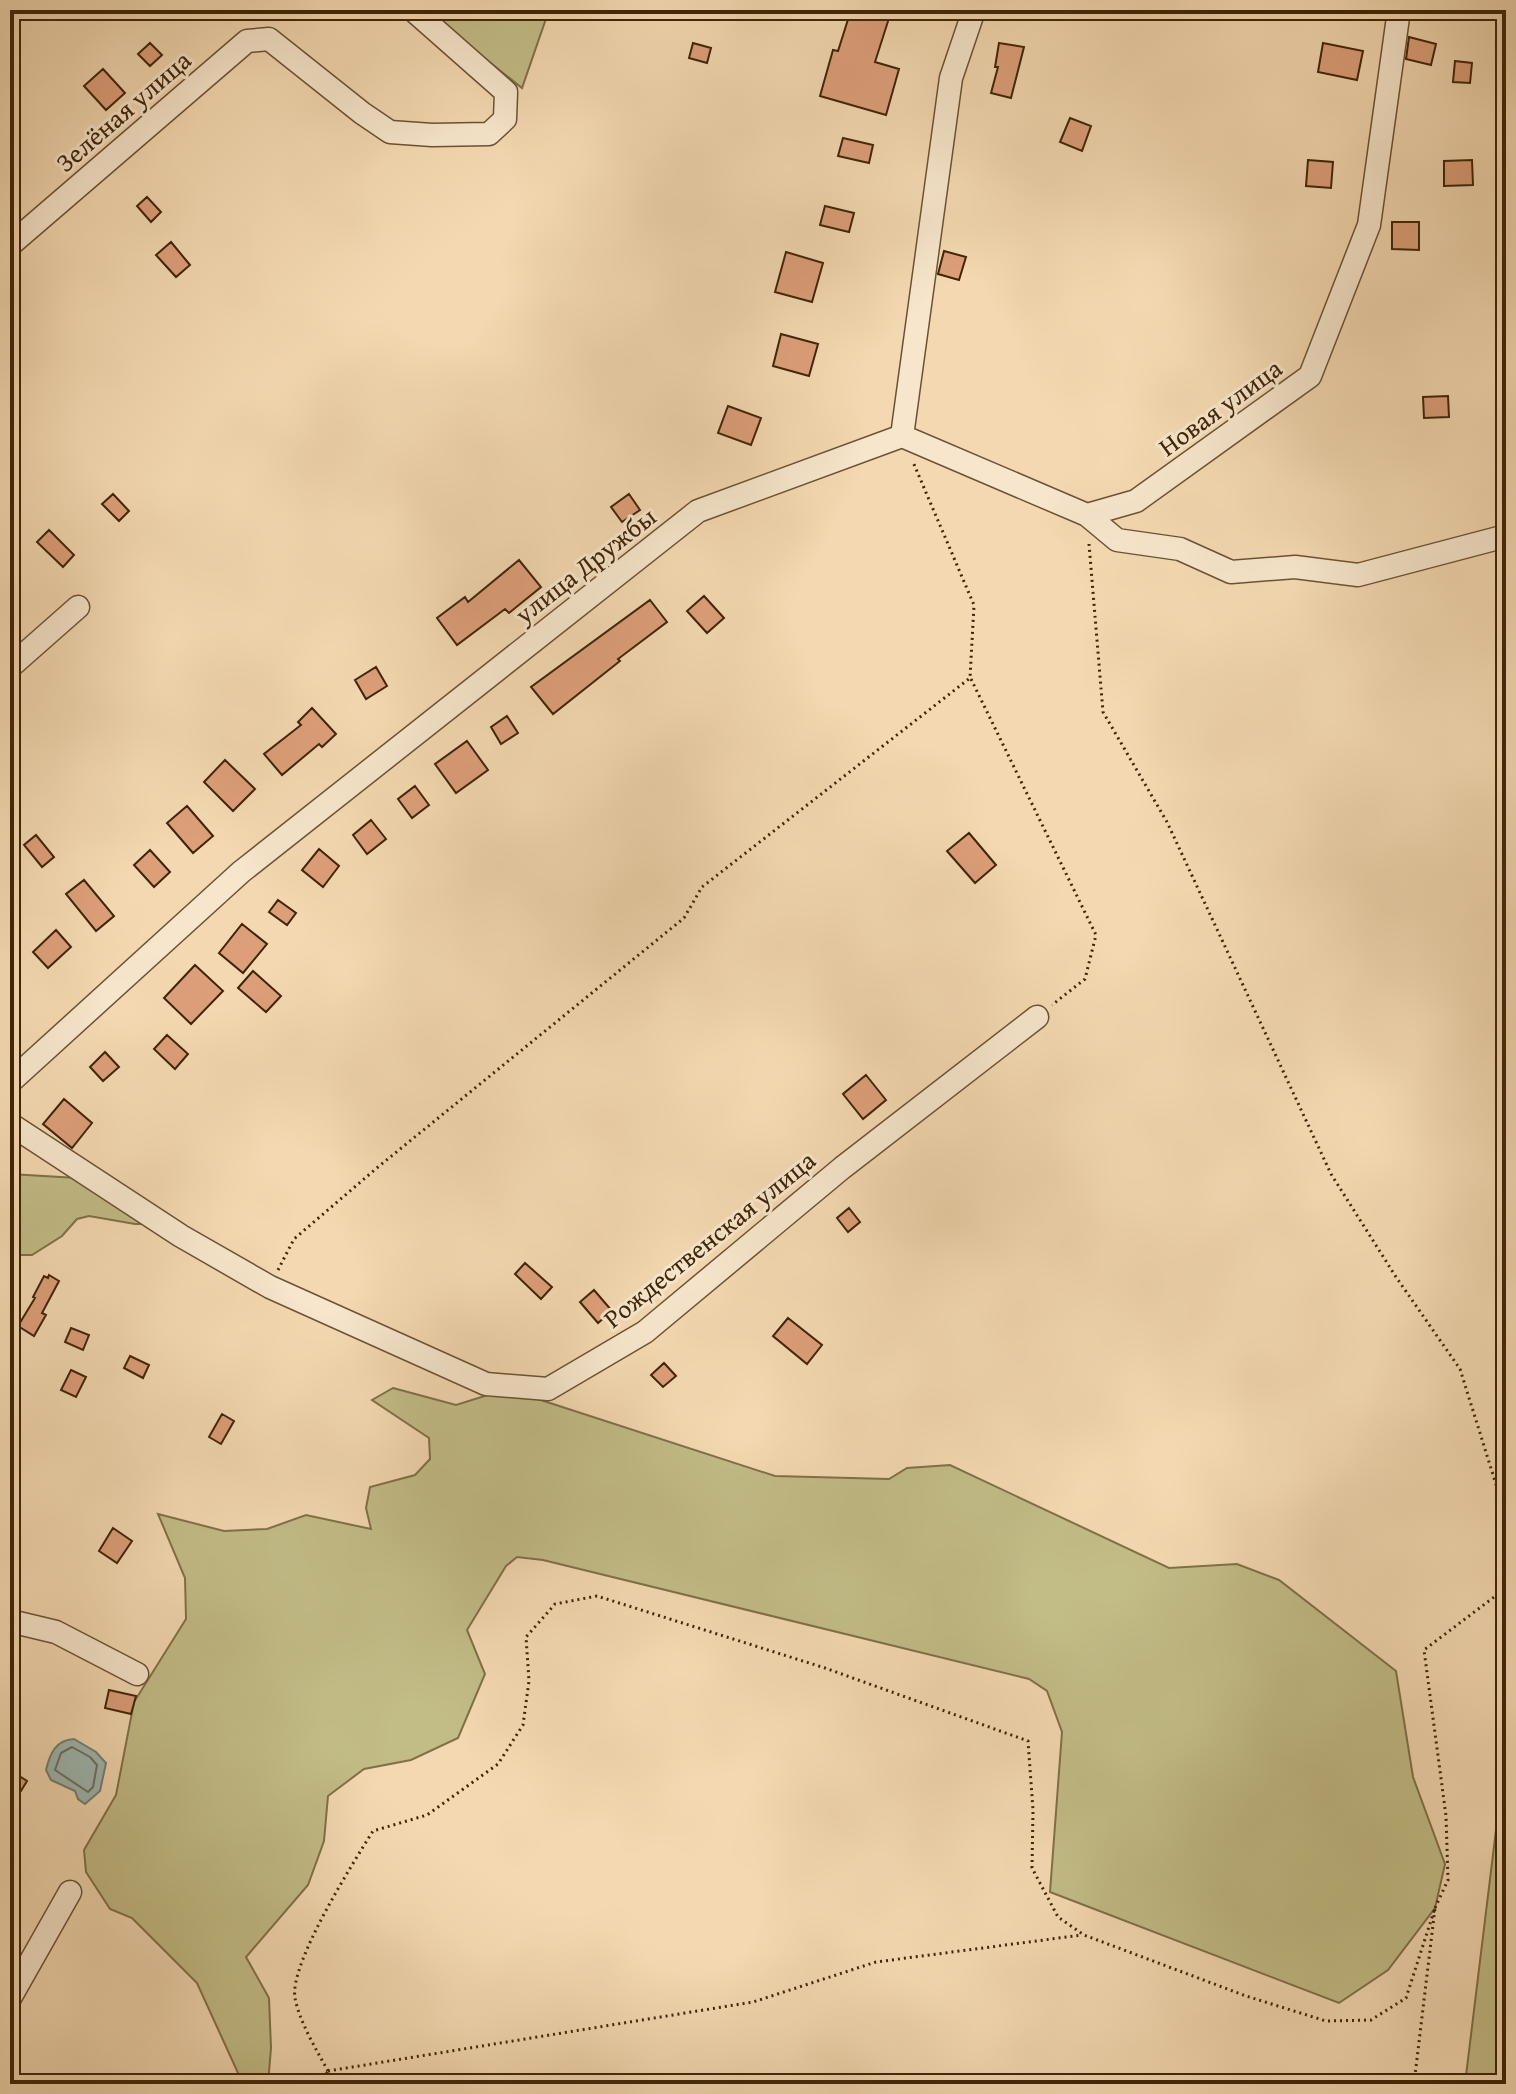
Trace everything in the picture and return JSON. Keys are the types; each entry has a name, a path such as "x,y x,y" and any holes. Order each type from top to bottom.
{"street":[{"name":"Зелёная улица","path":"10,245 247,41 269,39 390,132 489,134 505,119 506,92 440,19 413,10"},
{"path":"974,10 951,78 902,436 1087,515 1117,540 1180,549 1231,572 1295,567 1358,575 1506,536"},
{"name":"Новая улица","path":"1087,515 1136,501 1310,376 1369,225 1399,10"},
{"name":"улица Дружбы","path":"10,1082 241,872 698,511 902,436"},
{"path":"10,667 78,607"},
{"name":"Рождественская улица","path":"10,1124 181,1236 270,1287 486,1384 548,1389 645,1332 842,1168 1037,1017"},
{"path":"10,1621 56,1632 137,1674"},
{"path":"10,1998 70,1892"}],"path":[{"path":"902,436 974,605 970,678 1096,935 1085,979 1037,1017"},
{"path":"1087,515 1103,712 1167,822 1331,1174 1396,1277 1460,1369 1499,1494 1506,1503"},
{"path":"270,1287 294,1239 684,918 702,887 970,678"},
{"path":"328,2071 294,1996 306,1948 335,1896 373,1831 427,1815 498,1764 523,1725 529,1681 526,1637 555,1604 597,1596 825,1668 1028,1741 1033,1810 1032,1868 1058,1917 1084,1935 1246,1996 1326,2021 1371,2020 1406,1998 1435,1908 1448,1880 1446,1816 1424,1650 1506,1588"},
{"path":"1414,2084 1435,1908"},
{"path":"320,2084 328,2071 753,2002 876,1962 1084,1935"}],"shaded area":[{"path":"424,10 549,10 522,88"},
{"path":"10,1174 111,1180 159,1224 135,1224 89,1216 77,1219 62,1236 32,1255 10,1255"},
{"path":"393,1388 456,1405 507,1389 775,1476 889,1479 907,1468 950,1465 1169,1568 1237,1564 1279,1580 1396,1671 1413,1777 1445,1864 1435,1908 1388,1970 1339,2003 1050,1892 1062,1732 1047,1691 1029,1679 543,1560 517,1557 506,1566 467,1630 485,1674 458,1738 411,1760 364,1769 328,1796 324,1841 308,1885 246,1957 269,1998 271,2048 268,2084 243,2084 197,1983 132,1918 110,1909 86,1872 84,1850 116,1795 134,1702 186,1619 185,1578 158,1514 224,1531 267,1529 306,1515 371,1529 366,1508 370,1487 415,1475 430,1459 429,1438 372,1400"},
{"path":"1506,1748 1506,2084 1465,2084"}],"water":[{"path":"74,1739 96,1752 106,1763 100,1791 85,1804 78,1799 75,1791 51,1780 46,1770 55,1748"}],"building":[{"path":"851,10 874,10 890,15 875,62 899,69 886,115 820,96 833,50 838,51"},
{"path":"1409,37 1436,44 1431,65 1406,59"},
{"path":"150,43 162,55 150,66 138,54"},
{"path":"693,43 711,48 707,63 689,58"},
{"path":"999,43 1024,47 1011,98 991,93 998,67 995,67"},
{"path":"1323,43 1363,51 1357,80 1318,72"},
{"path":"1455,61 1472,63 1470,83 1453,82"},
{"path":"103,69 125,93 106,110 84,86"},
{"path":"1070,118 1091,126 1082,151 1060,142"},
{"path":"843,138 873,145 869,163 838,156"},
{"path":"1308,160 1333,162 1331,188 1306,186"},
{"path":"1472,160 1473,185 1444,186 1444,161"},
{"path":"147,197 161,212 151,222 137,206"},
{"path":"825,206 854,213 849,232 820,225"},
{"path":"1392,222 1419,222 1419,250 1392,249"},
{"path":"171,242 190,265 176,277 156,255"},
{"path":"944,251 966,257 959,280 938,274"},
{"path":"786,252 823,263 812,302 775,292"},
{"path":"781,334 818,344 809,376 773,366"},
{"path":"1448,396 1449,417 1424,418 1423,397"},
{"path":"728,406 761,418 751,445 718,433"},
{"path":"113,494 129,511 119,521 102,504"},
{"path":"629,494 640,510 622,522 611,507"},
{"path":"49,530 74,555 63,567 37,542"},
{"path":"519,560 541,587 509,613 505,609 457,645 437,618 465,597 468,602"},
{"path":"704,596 724,618 707,633 687,611"},
{"path":"650,600 667,622 553,714 531,687"},
{"path":"376,667 387,686 366,699 355,680"},
{"path":"312,708 336,734 282,775 264,754 301,725 298,722"},
{"path":"507,716 518,733 501,744 491,727"},
{"path":"467,741 488,770 456,793 435,764"},
{"path":"225,760 255,789 233,811 204,782"},
{"path":"415,786 429,805 412,818 398,799"},
{"path":"187,806 213,836 193,853 167,823"},
{"path":"371,820 386,839 367,854 353,835"},
{"path":"969,833 996,865 975,883 947,851"},
{"path":"36,835 54,857 42,867 24,845"},
{"path":"319,849 339,866 323,887 302,870"},
{"path":"150,850 170,872 154,887 134,865"},
{"path":"84,880 114,916 96,931 66,894"},
{"path":"278,900 296,913 287,925 269,912"},
{"path":"242,924 267,944 243,973 219,953"},
{"path":"56,930 71,947 48,968 33,952"},
{"path":"195,965 223,991 191,1024 164,998"},
{"path":"253,971 281,996 266,1012 238,988"},
{"path":"167,1035 188,1054 175,1069 154,1049"},
{"path":"105,1052 119,1067 103,1081 90,1067"},
{"path":"866,1075 886,1100 863,1119 843,1094"},
{"path":"64,1099 92,1123 72,1148 43,1124"},
{"path":"849,1208 860,1222 848,1232 837,1218"},
{"path":"525,1263 552,1287 541,1299 515,1274"},
{"path":"49,1275 59,1281 34,1336 18,1326 44,1276 48,1278"},
{"path":"594,1290 612,1311 598,1323 580,1302"},
{"path":"788,1318 822,1345 807,1364 773,1336"},
{"path":"71,1328 89,1335 83,1350 65,1342"},
{"path":"130,1356 149,1365 143,1378 124,1368"},
{"path":"664,1363 676,1376 663,1387 651,1375"},
{"path":"71,1370 86,1377 76,1397 61,1390"},
{"path":"222,1414 234,1421 221,1444 209,1437"},
{"path":"113,1528 132,1541 117,1563 99,1551"},
{"path":"109,1690 136,1696 131,1714 105,1708"},
{"path":"10,1770 27,1781 19,1794 10,1788"}]}
